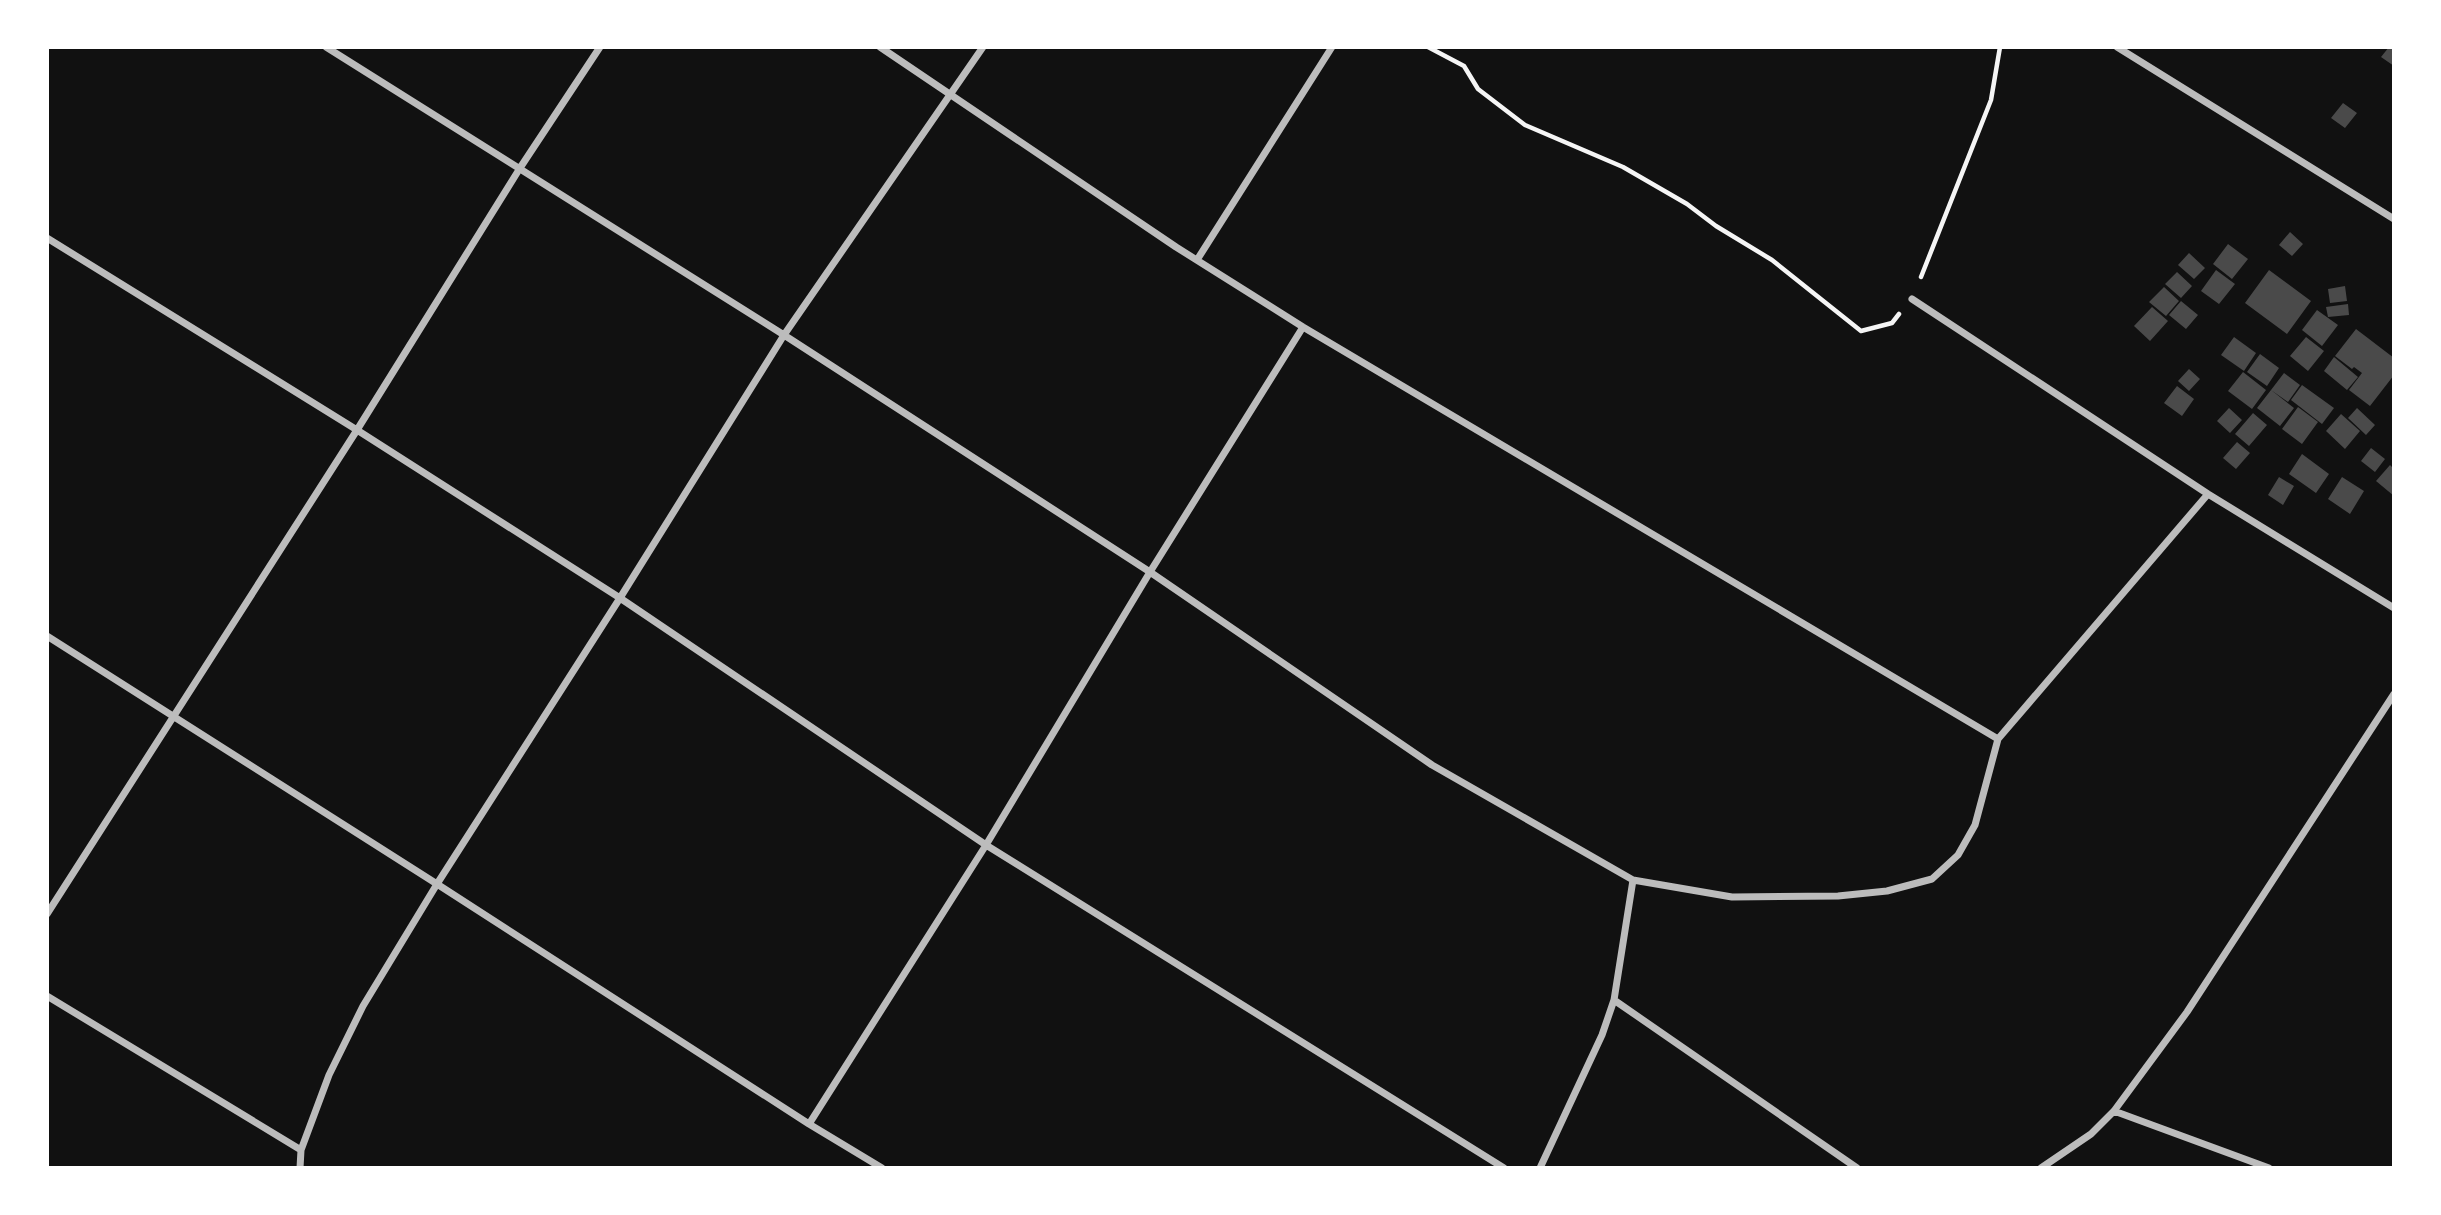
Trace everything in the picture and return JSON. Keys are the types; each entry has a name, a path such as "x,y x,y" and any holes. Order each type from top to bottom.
{"street":[{"path":"326,47 784,335 1150,572 1432,765 1633,880 1732,897 1838,896 1887,891 1932,878 1958,855 1975,825 1998,739 2208,494"},
{"path":"47,914 357,430 520,168 600,47"},
{"path":"880,47 1197,260 1303,327 1998,739"},
{"path":"300,1168 301,1150 329,1075 363,1006 437,884 784,335 983,47"},
{"path":"1197,260 1332,47"},
{"path":"2117,47 2394,219"},
{"path":"47,238 357,430 620,598 986,845 1504,1168"},
{"path":"1912,299 2208,494 2394,608"},
{"path":"809,1125 986,845 1150,572 1303,327"},
{"path":"47,636 809,1125 882,1168"},
{"path":"2041,1168 2091,1134 2114,1111 2187,1012 2394,694"},
{"path":"1540,1168 1602,1035 1614,1000 1633,880"},
{"path":"47,996 301,1150"},
{"path":"1614,1000 1857,1168"},
{"path":"2114,1111 2269,1168"}],"path":[{"path":"1428,47 1464,66 1478,89 1525,125 1623,167 1687,204 1716,226 1772,260 1861,331 1892,323 1912,299 1991,100 2000,47"}],"building":[{"path":"2389,47 2394,47 2394,66 2381,57"},
{"path":"2343,103 2357,113 2345,128 2331,118"},
{"path":"2290,232 2303,244 2292,256 2279,245"},
{"path":"2228,244 2248,259 2232,279 2213,264"},
{"path":"2189,253 2205,268 2194,279 2178,265"},
{"path":"2216,270 2235,284 2219,304 2201,291"},
{"path":"2269,270 2311,301 2287,334 2245,303"},
{"path":"2177,272 2192,286 2181,298 2165,284"},
{"path":"2345,286 2347,301 2330,303 2328,289"},
{"path":"2164,287 2179,301 2166,316 2149,302"},
{"path":"2181,301 2198,315 2186,329 2169,315"},
{"path":"2348,304 2349,315 2328,317 2326,307"},
{"path":"2152,307 2168,321 2150,341 2134,326"},
{"path":"2317,310 2338,325 2322,346 2302,330"},
{"path":"2356,329 2394,358 2394,375 2370,406 2349,390 2362,373 2335,356"},
{"path":"2234,337 2256,353 2244,371 2221,355"},
{"path":"2306,337 2324,351 2308,371 2290,356"},
{"path":"2260,354 2279,368 2267,386 2247,372"},
{"path":"2334,357 2358,377 2347,390 2324,371"},
{"path":"2189,369 2200,379 2189,391 2178,381"},
{"path":"2243,372 2266,390 2252,409 2228,391"},
{"path":"2284,373 2300,385 2288,402 2271,390"},
{"path":"2302,385 2334,408 2322,424 2291,400"},
{"path":"2177,386 2194,399 2182,416 2164,403"},
{"path":"2271,390 2294,408 2280,426 2257,408"},
{"path":"2298,407 2318,422 2302,444 2282,429"},
{"path":"2229,408 2242,420 2230,433 2217,421"},
{"path":"2357,408 2375,425 2366,435 2348,418"},
{"path":"2253,413 2267,425 2249,446 2235,434"},
{"path":"2341,414 2360,431 2345,449 2326,431"},
{"path":"2237,442 2250,453 2236,469 2223,458"},
{"path":"2371,448 2385,459 2375,472 2361,461"},
{"path":"2302,454 2329,474 2316,493 2289,474"},
{"path":"2390,465 2394,469 2394,496 2376,481"},
{"path":"2279,477 2294,486 2283,505 2268,495"},
{"path":"2342,477 2364,491 2350,514 2328,499"}]}
